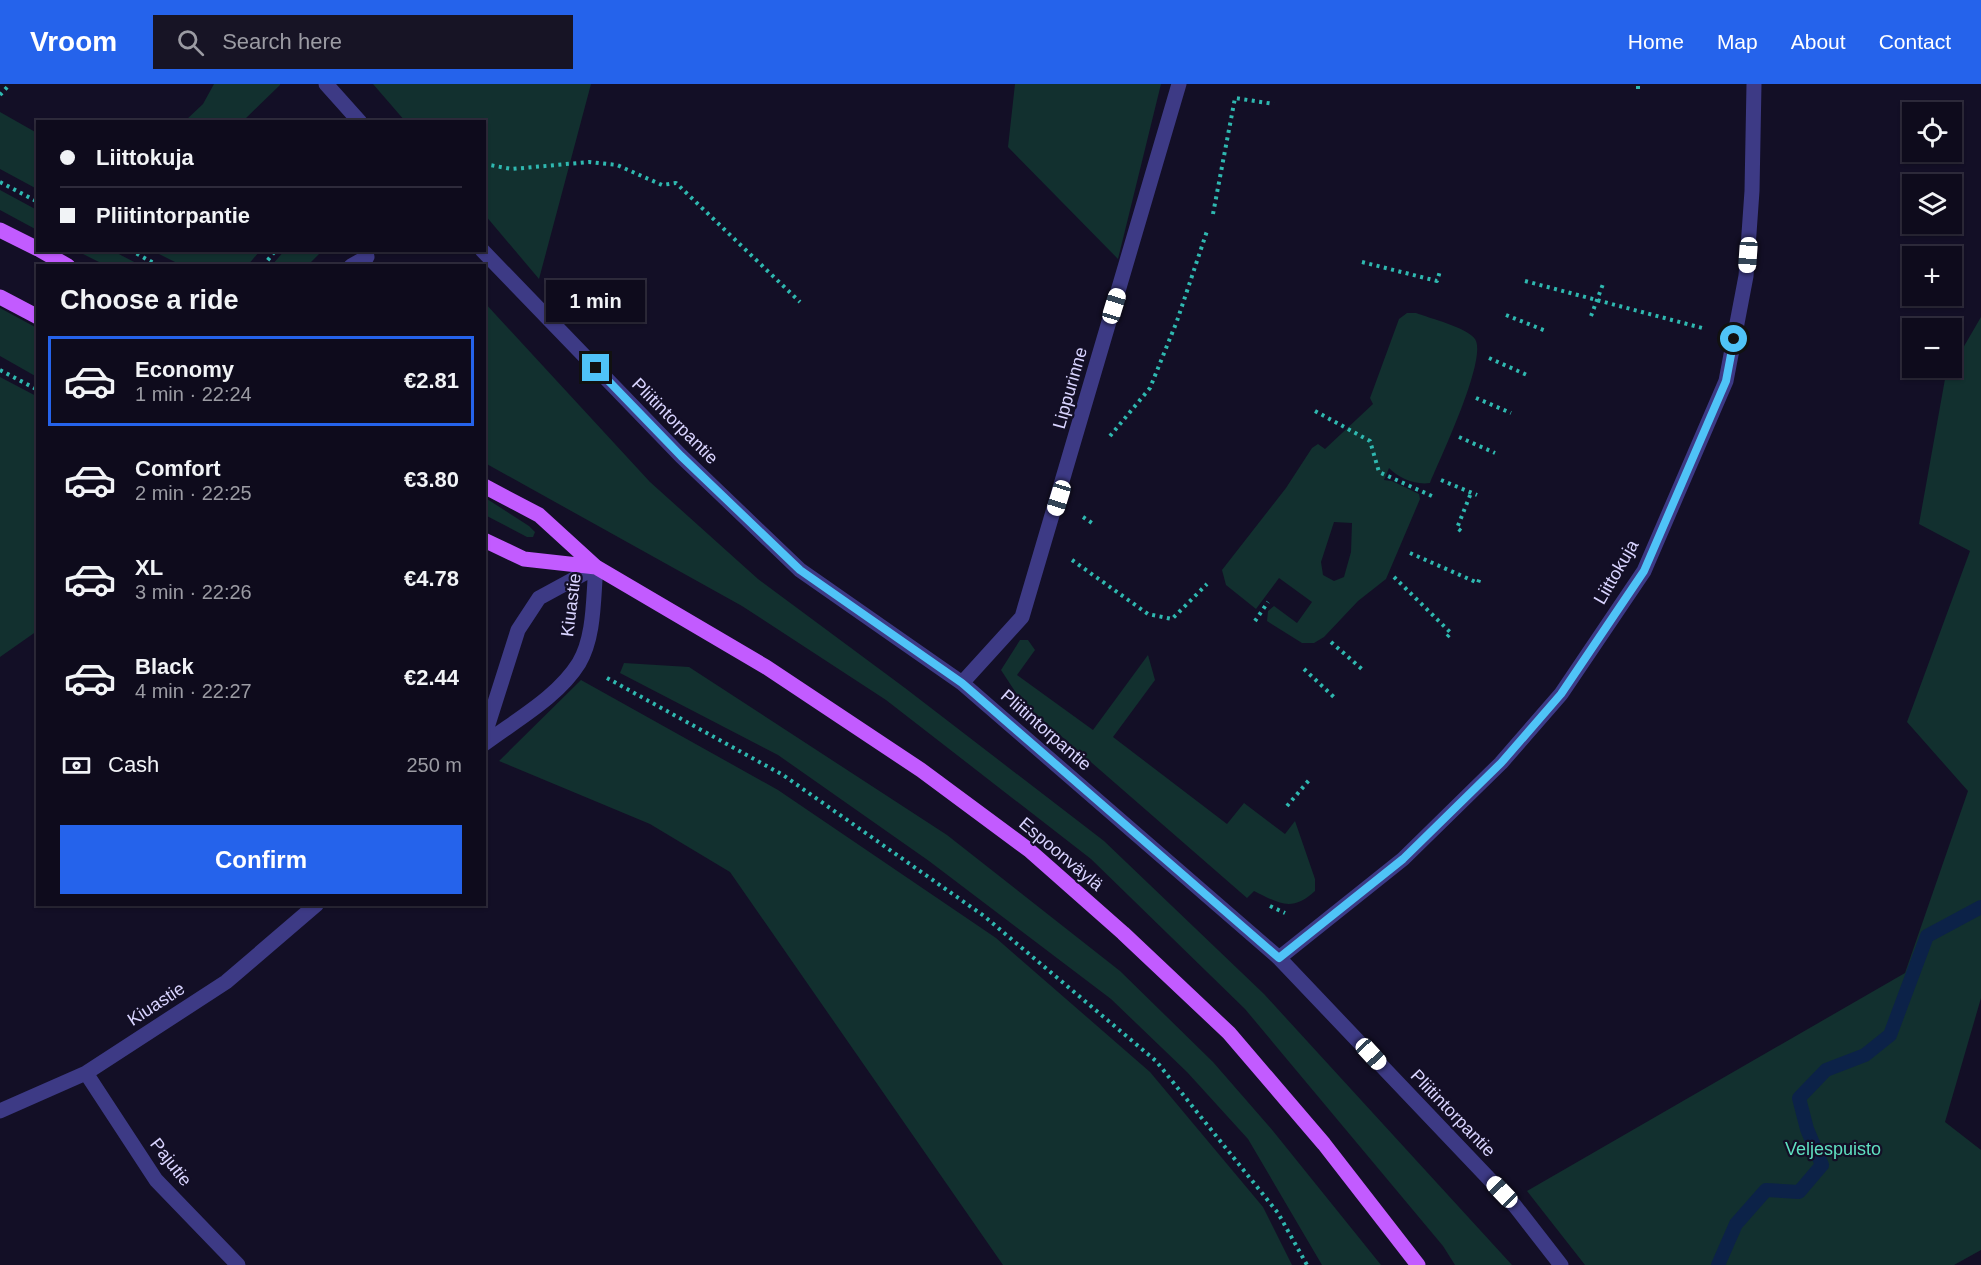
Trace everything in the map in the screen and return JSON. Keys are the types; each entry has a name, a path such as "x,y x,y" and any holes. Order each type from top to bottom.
{"main road":[{"path":"0,230 36,248"},
{"path":"43,252 64,264"},
{"path":"0,297 36,316"},
{"name":"Espoonväylä","path":"486,487 539,515 596,567 766,667 921,770 1029,850 1123,933 1228,1034 1324,1144 1417,1263"},
{"name":"Espoonväylä","path":"486,541 524,559 596,567"}],"street":[{"path":"326,84 358,120"},
{"name":"Lippurinne","path":"962,683 1022,617 1046,542 1179,84"},
{"name":"Liittokuja","path":"1279,958 1403,859 1501,763 1561,694 1644,571 1726,381 1746,276 1752,191 1754,84"},
{"name":"Pliitintorpantie","path":"484,252 681,456 800,570 962,683 1279,958 1515,1206 1562,1265"},
{"name":"Kiuastie","path":"486,742 553,692 579,662 590,634 596,567"},
{"name":"Kiuastie","path":"486,731 518,630 540,598 596,567"},
{"name":"Kiuastie","path":"0,1111 86,1073 226,982 315,906"},
{"name":"Pajutie","path":"86,1073 156,1180 238,1265"}],"path":[{"path":"0,95 10,84"},
{"path":"1213,214 1235,98 1274,104"},
{"path":"486,164 512,170 589,162 617,165 662,184 676,183 800,302"},
{"path":"0,182 36,201"},
{"path":"1104,443 1150,388 1177,321 1208,231"},
{"path":"134,252 155,264"},
{"path":"265,264 274,252"},
{"path":"1362,262 1437,281 1440,271"},
{"path":"1525,280 1712,331"},
{"path":"1591,316 1603,284"},
{"path":"1506,315 1546,331"},
{"path":"1489,358 1527,375"},
{"path":"0,370 36,389"},
{"path":"1476,398 1511,413"},
{"path":"1315,411 1370,441 1379,472 1434,497"},
{"path":"1459,437 1495,453"},
{"path":"1441,480 1476,495"},
{"path":"1461,531 1457,528 1471,493"},
{"path":"1046,542 1148,614 1172,619 1207,584"},
{"path":"1410,553 1478,583 1480,577"},
{"path":"1395,577 1451,633 1446,638"},
{"path":"1255,621 1268,602"},
{"path":"1331,642 1363,670"},
{"path":"579,662 783,775 984,915 1156,1061 1278,1213 1307,1265"},
{"path":"1304,669 1336,699"},
{"path":"1287,806 1310,779"},
{"path":"1262,903 1291,916"}],"green space":[{"path":"214,84 280,84 244,120 186,120 203,104"},
{"path":"373,84 591,84 539,279 486,216 486,120 404,120"},
{"path":"1015,84 1161,84 1118,259 1008,147"},
{"path":"0,112 36,132 36,188 0,169"},
{"path":"0,190 36,209 36,229 0,210"},
{"path":"79,252 115,252 138,264 103,264"},
{"path":"155,252 259,252 249,264 179,264"},
{"path":"283,252 321,252 309,264 273,264"},
{"path":"486,304 650,482 758,579 905,688 1104,841 1264,994 1512,1265 1455,1265 1443,1246 1245,1009 1091,859 886,700 742,606 486,464"},
{"path":"0,308 36,327 36,376 0,356"},
{"path":"1407,313 1416,313 1457,327 1471,335 1475,339 1477,350 1469,387 1430,483 1408,480 1389,468 1384,480 1392,481 1419,494 1420,499 1386,579 1358,601 1324,637 1314,643 1302,643 1267,621 1268,611 1274,606 1297,623 1312,602 1279,578 1256,609 1226,585 1222,570 1286,488 1312,448 1318,444 1325,449 1373,404 1370,398 1399,319","holes":["1334,522 1352,523 1351,552 1344,577 1334,581 1323,575 1321,562"]},
{"name":"Veljespuisto","path":"1981,317 1981,998 1945,1122 1981,1150 1981,1250 1954,1265 1585,1265 1527,1191 1905,973 1968,791 1907,722 1970,551 1919,524 1945,379 1962,378 1962,350"},
{"path":"0,377 36,396 36,632 0,657"},
{"path":"486,498 535,532 533,537 527,537 486,516"},
{"path":"1020,640 1028,640 1035,650 1017,675 1093,730 1148,655 1155,680 1113,737 1227,824 1244,803 1285,834 1295,821 1315,879 1315,891 1307,898 1292,904 1279,902 1254,891 1247,898 1022,702 1001,670"},
{"path":"624,663 689,667 947,835 1120,971 1213,1062 1273,1131 1381,1265 1322,1265 1248,1139 1187,1072 1111,999 929,861 778,755 620,673"},
{"path":"581,680 778,790 996,938 1150,1072 1263,1207 1292,1265 1003,1265 730,872 650,824 499,761"}],"waterway":[{"path":"1718,1265 1736,1224 1766,1190 1799,1192 1822,1165 1807,1129 1799,1098 1826,1070 1865,1055 1890,1035 1927,936 1981,907"}],"route":[{"path":"596,368 681,456 800,570 962,683 1279,958 1403,859 1501,763 1561,694 1644,571 1726,381 1734,339"}]}
